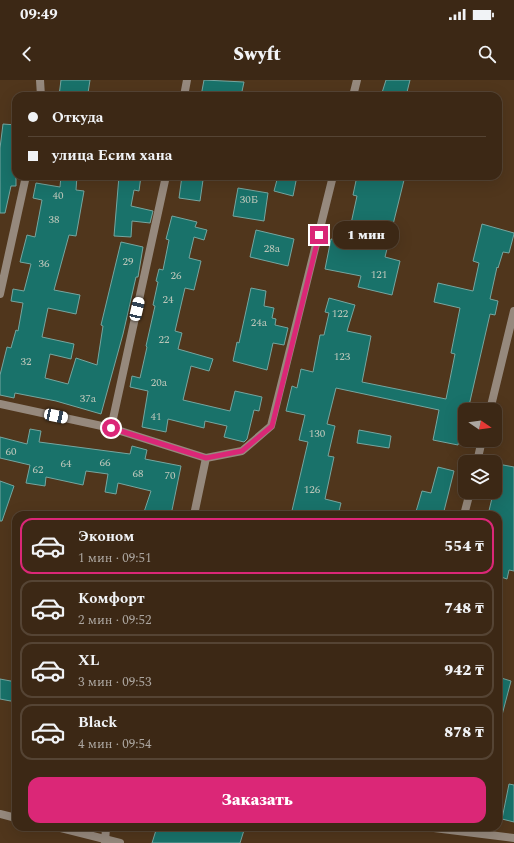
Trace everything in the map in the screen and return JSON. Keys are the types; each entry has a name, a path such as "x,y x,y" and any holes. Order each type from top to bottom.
{"street":[{"path":"40,80 41,92"},
{"path":"185,92 187,80"},
{"path":"354,92 357,80"},
{"path":"0,294 25,180"},
{"path":"111,428 165,180"},
{"path":"0,404 111,428 206,458 242,451 272,426 332,180"},
{"path":"492,403 514,311"},
{"path":"195,511 206,458"},
{"path":"465,511 468,499"},
{"path":"0,814 12,817"},
{"path":"71,831 105,841 120,843"},
{"path":"105,841 106,831"},
{"path":"458,831 514,838"}],"building":[{"path":"61,80 90,80 88,92 60,92"},
{"path":"204,80 244,82 242,92 202,92"},
{"path":"386,80 410,80 407,92 382,92"},
{"path":"3,124 12,125 12,180 16,180 16,186 11,186 5,213 0,213 0,148"},
{"path":"61,180 77,180 76,190 84,191 76,236 69,235 54,290 80,295 76,314 48,308 42,337 74,344 71,359 50,354 45,378 68,384 76,358 97,365 103,326 101,325 121,242 143,247 138,277 136,277 123,334 101,414 56,401 15,393 14,398 0,395 0,375 7,347 11,348 16,330 18,331 23,303 11,301 13,289 24,291 31,264 20,262 27,235 35,237 42,200 33,198 36,183 60,187"},
{"path":"119,180 140,180 139,191 134,190 131,206 153,211 150,223 132,221 131,237 114,236"},
{"path":"181,180 203,180 200,201 179,198"},
{"path":"277,180 296,180 293,196 274,191"},
{"path":"356,180 404,180 385,257 400,261 392,295 358,287 361,276 325,269 331,239 347,242 357,196 353,195"},
{"path":"238,188 268,193 264,221 233,216"},
{"path":"172,216 197,222 195,227 207,230 204,240 194,237 189,258 201,261 194,290 185,288 175,331 182,333 178,349 213,359 209,371 191,366 183,400 230,411 235,391 262,397 259,411 254,410 247,439 244,442 224,437 227,426 205,421 204,428 168,419 166,432 142,427 148,391 130,387 132,376 140,378 155,306 153,305 158,282 156,281 159,269 163,270 169,240 166,239"},
{"path":"482,224 514,233 509,253 503,252 498,268 497,267 490,299 498,301 495,315 490,314 470,403 458,403 458,445 433,440 439,410 336,388 327,424 335,426 328,456 334,457 325,499 341,503 339,511 292,511 308,442 299,440 305,415 286,411 292,386 297,388 301,369 313,372 320,335 324,335 329,313 325,312 329,298 355,305 347,331 371,336 362,382 446,399 455,354 451,353 460,308 434,302 438,283 473,291 479,263 473,261"},
{"path":"256,230 294,239 288,266 250,257"},
{"path":"251,288 266,291 264,306 274,308 272,318 276,319 275,325 288,328 284,345 273,343 267,370 233,361 237,342 239,343"},
{"path":"30,429 41,431 39,442 130,454 132,446 147,450 145,459 181,466 172,511 144,511 151,491 118,483 116,494 105,492 108,474 86,471 83,485 46,477 45,486 26,483 30,465 0,458 0,437 27,444"},
{"path":"359,430 391,436 389,448 357,443"},
{"path":"502,465 514,467 514,571 509,570 507,579 502,577 502,511 489,511 492,499 502,499"},
{"path":"438,467 454,471 444,511 416,511 422,491 431,493"},
{"path":"0,481 14,486 2,521 0,521"},
{"path":"502,678 511,681 502,715"},
{"path":"0,679 12,681 12,701 0,699"},
{"path":"509,784 514,785 514,822 502,819"},
{"path":"156,831 244,831 240,843 152,843"}],"route":[{"path":"111,428 206,458 242,451 272,426 319,235"}]}
